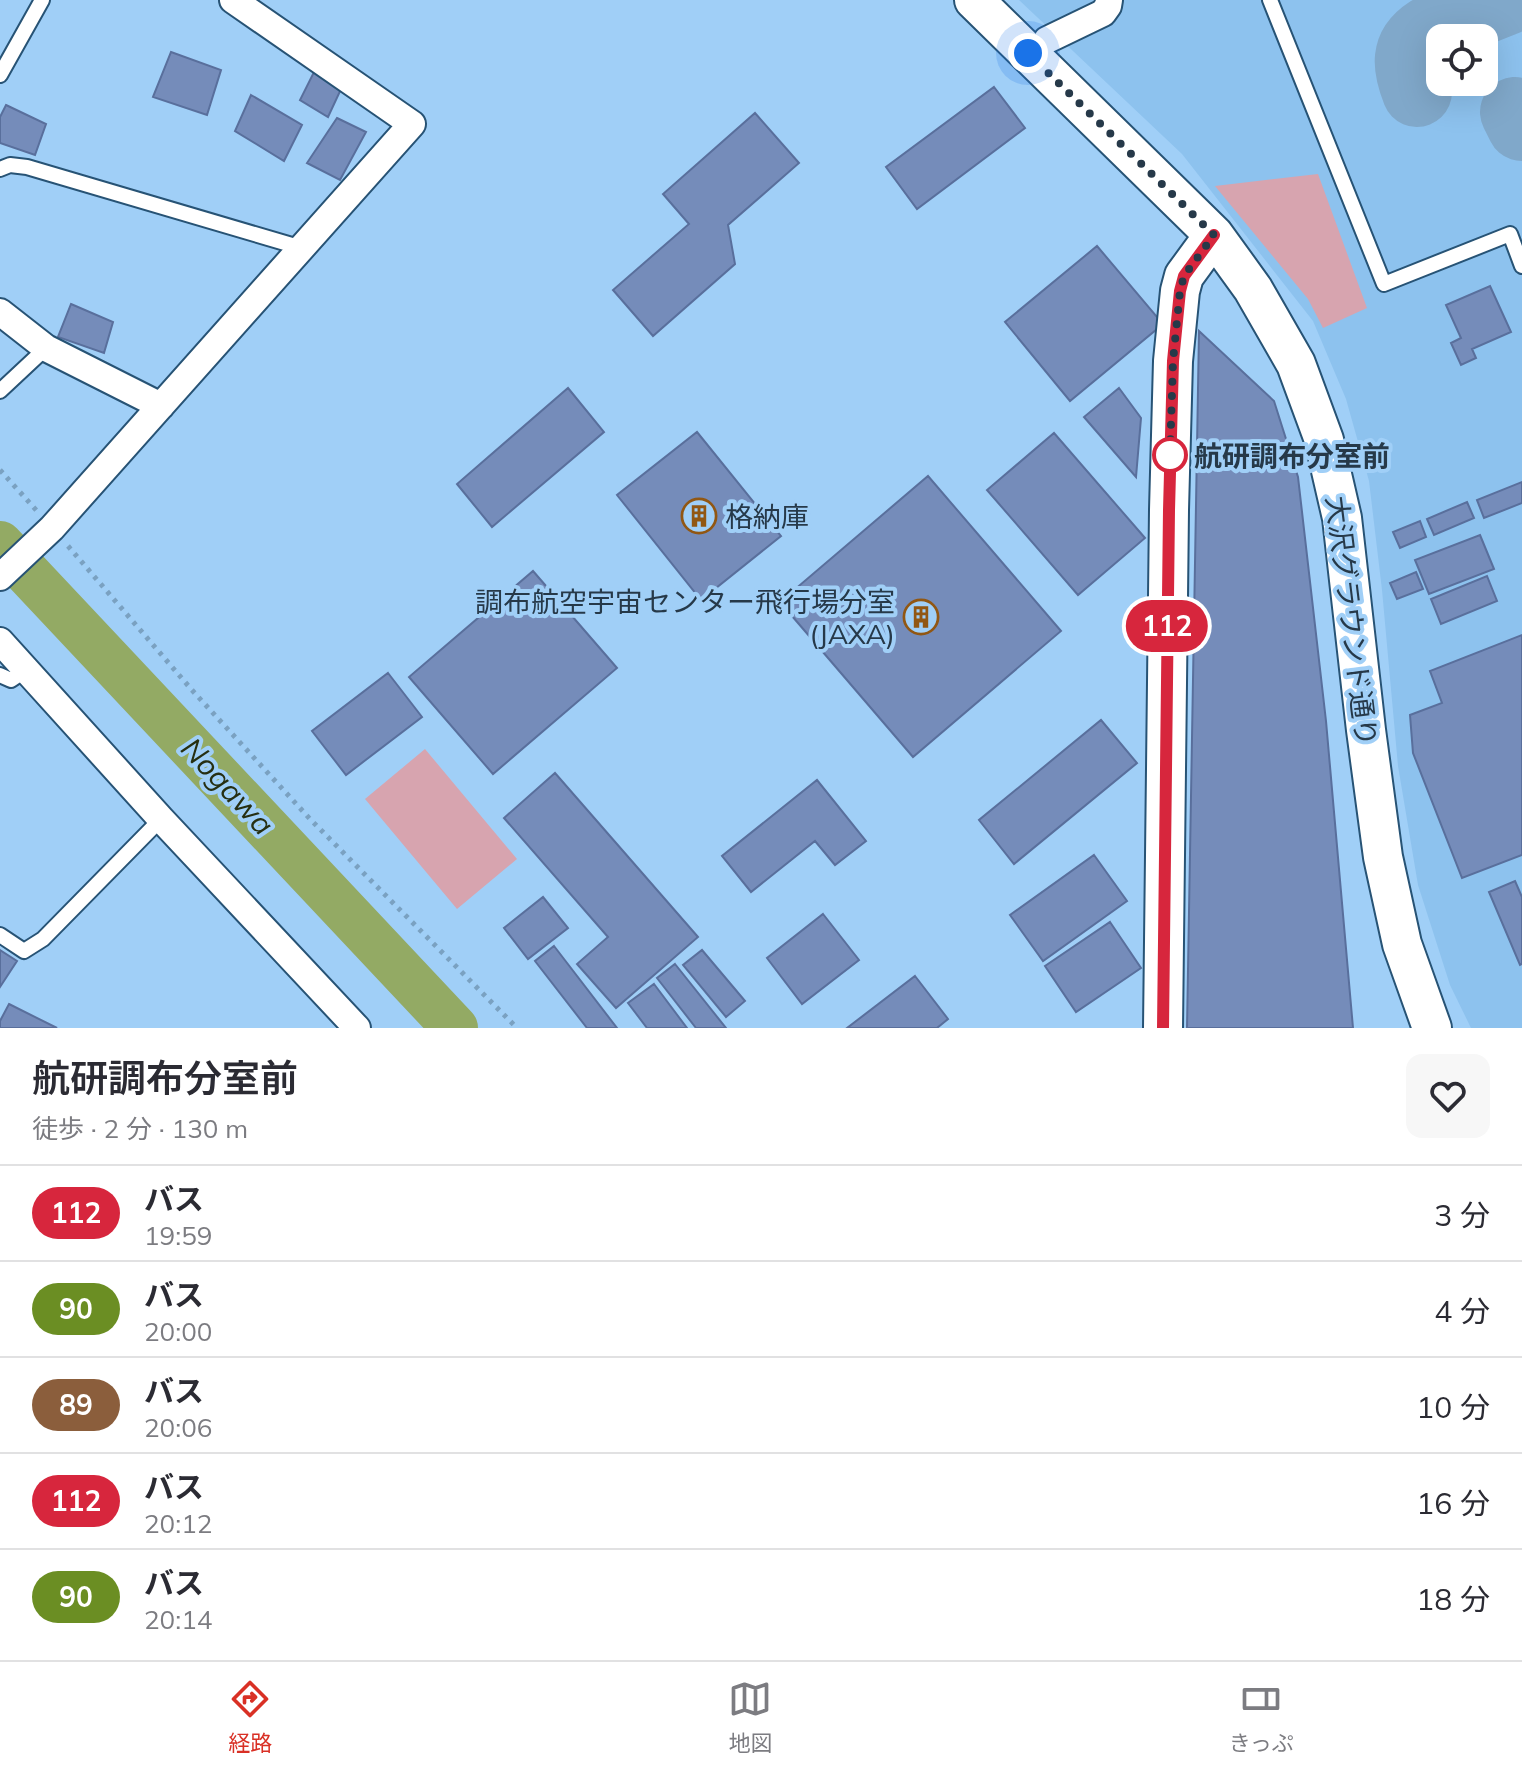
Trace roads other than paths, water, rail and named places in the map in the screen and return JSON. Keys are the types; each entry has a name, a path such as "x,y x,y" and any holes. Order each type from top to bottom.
{"street":[{"path":"0,577 46,533 412,124 233,0"},
{"path":"1047,40 1103,13 1109,0"},
{"name":"大沢グラウンド通り","path":"983,3 1200,215 1253,289 1296,364 1324,440 1342,518 1383,857 1402,944 1432,1028"},
{"path":"1163,1028 1173,361 1180,291 1200,215"},
{"path":"0,312 46,348 161,406"},
{"path":"0,641 357,1028"}],"lane":[{"path":"0,75 42,0"},
{"path":"1270,0 1384,284 1510,234 1522,266"},
{"path":"0,169 10,165 27,167 302,248"},
{"path":"0,391 46,348"},
{"path":"0,675 11,680 26,670"},
{"path":"0,935 24,951 43,939 161,819"}],"waterway":[{"name":"Nogawa","path":"0,544 455,1028"}],"place":[{"name":"航研調布分室前","path":"1170,455"},
{"name":"格納庫","path":"699,516"},
{"name":"調布航空宇宙センター飛行場分室 (JAXA)","path":"921,617"}]}
